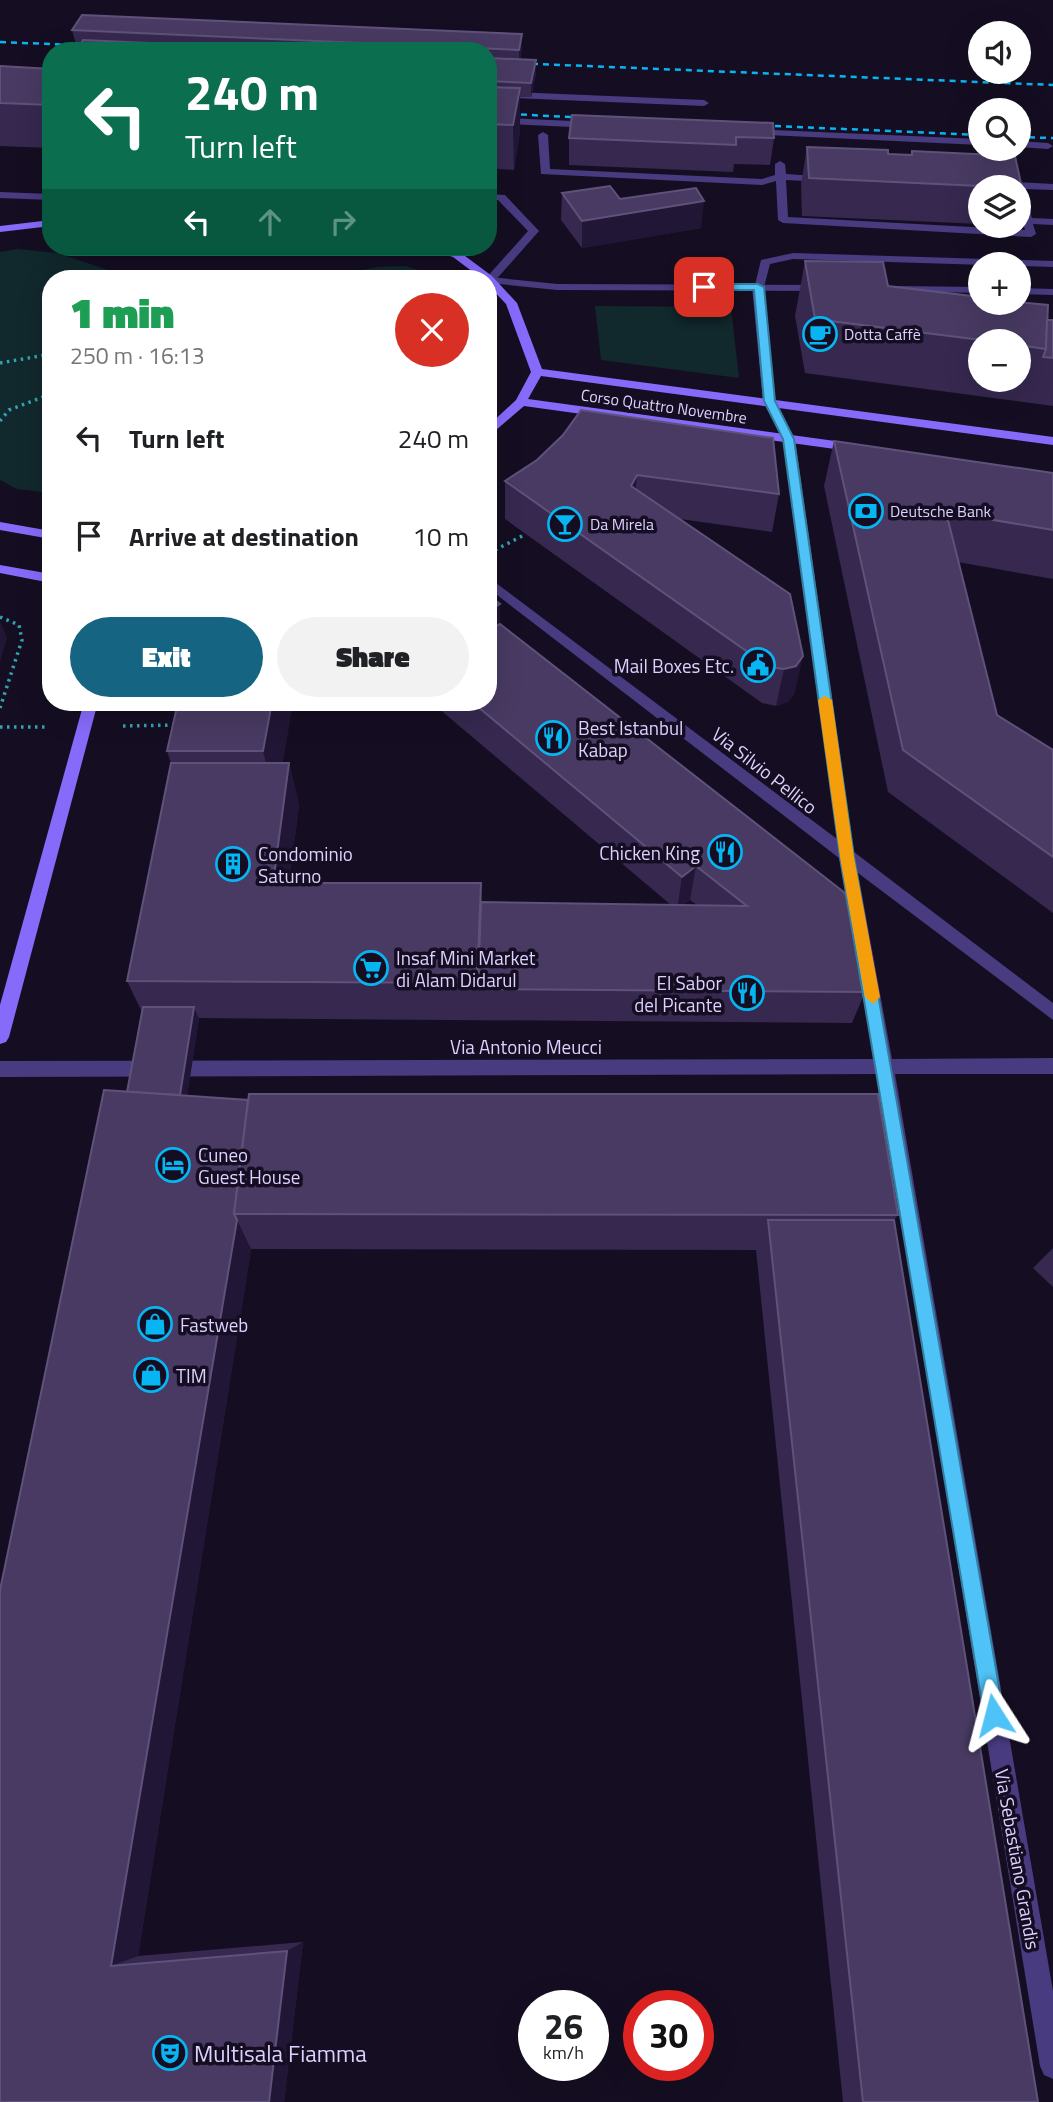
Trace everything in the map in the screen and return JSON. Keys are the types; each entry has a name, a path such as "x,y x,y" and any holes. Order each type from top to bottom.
{"main road":[{"path":"0,229 42,223"},
{"path":"459,256 477,270"},
{"path":"497,288 511,303 537,372 520,402 497,424"},
{"name":"Corso Quattro Novembre","path":"537,372 1053,441"},
{"path":"497,415 520,402"},
{"name":"Corso Quattro Novembre","path":"520,402 867,450"},
{"path":"0,526 42,533"},
{"path":"0,569 42,577"},
{"path":"0,1037 89,711"}],"street":[{"path":"497,94 704,103"},
{"path":"497,120 611,125"},
{"path":"734,131 968,141"},
{"path":"543,135 545,172 762,182 780,177 833,179"},
{"path":"1031,145 1048,146"},
{"path":"780,164 783,220 968,230"},
{"path":"1031,186 1053,187"},
{"path":"0,195 42,197"},
{"path":"497,197 501,197 534,230 497,270"},
{"path":"1031,221 1053,222"},
{"path":"758,287 765,262 793,256 1053,264"},
{"path":"497,280 557,287 841,288"},
{"name":"Via Sebastiano Grandis","path":"758,287 769,401 789,439 847,857 885,1066 1053,2066"},
{"path":"883,289 968,290"},
{"path":"1031,291 1053,292"},
{"name":"Via Silvio Pellico","path":"497,587 1053,1013"},
{"name":"Via Antonio Meucci","path":"0,1069 1053,1066"}],"path":[{"path":"0,363 42,356"},
{"path":"0,421 9,410 42,397"},
{"path":"497,549 526,534"},
{"path":"0,617 19,625 22,640 0,708"}],"green space":[{"path":"18,249 42,251 42,256 66,256 108,270 42,270 42,492 17,489 0,480 0,252"},
{"path":"405,266 419,270 362,270"},
{"path":"595,306 731,307 739,378 601,360"}],"building":[{"path":"82,15 522,34 519,50 497,49 497,42 340,42 72,30"},
{"path":"83,40 127,42 82,42"},
{"path":"497,58 536,60 531,83 497,81"},
{"path":"0,66 42,68 42,105 0,103"},
{"path":"497,87 520,88 513,125 497,124"},
{"path":"572,115 773,123 774,138 736,137 736,145 569,138"},
{"path":"807,147 888,150 888,154 912,155 912,151 968,154 968,161 1016,161 1019,175 968,175 968,185 809,178"},
{"path":"610,186 620,199 696,188 704,201 582,221 562,193"},
{"path":"805,261 883,262 888,286 968,296 968,315 1031,315 1031,303 1048,305 1046,349 1031,347 1031,329 968,329 968,338 815,319"},
{"path":"1047,320 1053,320 1053,358 1043,357 1046,349"},
{"path":"581,410 773,438 779,494 637,475 631,486 790,594 803,656 796,666 784,669 769,667 505,481 537,460 563,435"},
{"path":"834,441 1053,473 1053,530 946,512 997,715 1053,750 1053,857 903,750"},
{"path":"500,624 845,893 865,992 478,989 481,902 747,906 696,866 682,877 483,711 497,711 497,626"},
{"path":"176,711 270,711 263,751 167,751"},
{"name":"Condominio Saturno","path":"171,763 289,763 273,883 481,883 477,983 127,981"},
{"path":"143,1007 194,1007 180,1095 127,1092"},
{"path":"104,1090 248,1100 234,1214 237,1220 111,1966 287,1951 269,2102 0,2102 0,1590"},
{"path":"249,1094 878,1094 898,1215 234,1214"},
{"path":"768,1220 894,1220 1038,2102 863,2102"}],"railway":[{"path":"0,42 42,44"},
{"path":"497,62 1053,85"},
{"path":"497,113 592,118"},
{"path":"753,125 968,134"},
{"path":"1031,137 1053,138"}],"slow traffic":[{"path":"825,700 847,857 873,997"}],"place":[{"name":"Dotta Caffè","path":"820,334"},
{"name":"Deutsche Bank","path":"866,511"},
{"name":"Da Mirela","path":"565,524"},
{"name":"Mail Boxes Etc.","path":"758,665"},
{"name":"Best Istanbul Kabap","path":"553,738"},
{"name":"Chicken King","path":"725,852"},
{"name":"Condominio Saturno","path":"233,864"},
{"name":"Insaf Mini Market di Alam Didarul","path":"371,968"},
{"name":"El Sabor del Picante","path":"747,993"},
{"name":"Cuneo Guest House","path":"173,1165"},
{"name":"Fastweb","path":"155,1324"},
{"name":"TIM","path":"151,1375"},
{"name":"Multisala Fiamma","path":"170,2053"}],"route":[{"path":"704,287 758,287 769,401 789,439 847,857 885,1066 994,1715"}]}
